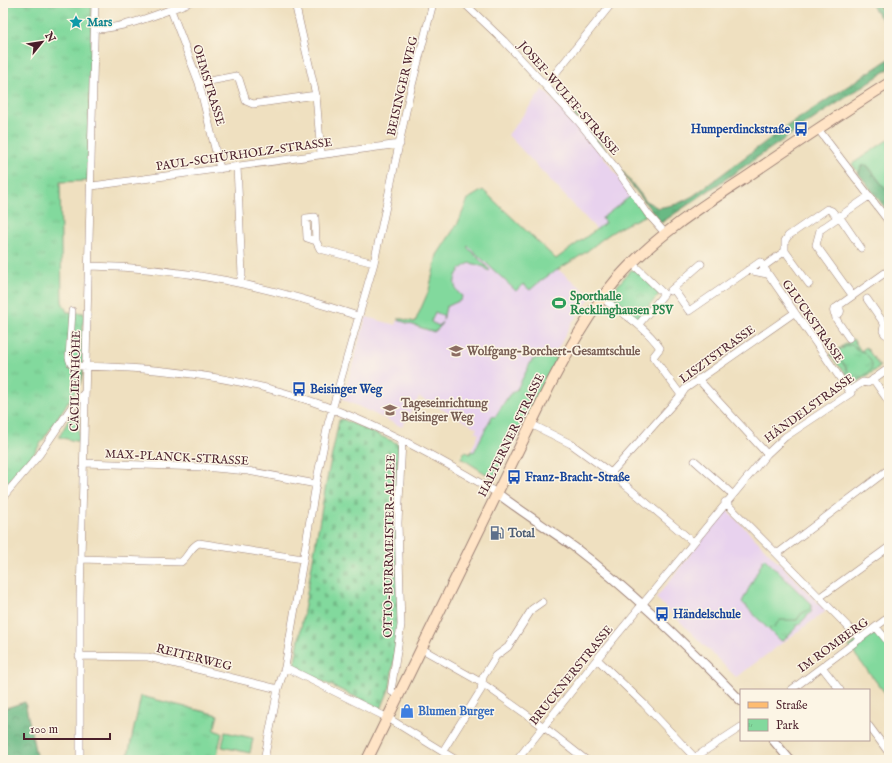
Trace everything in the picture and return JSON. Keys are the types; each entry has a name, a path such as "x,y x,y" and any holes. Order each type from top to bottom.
{"main road":[{"name":"HALTERNER STRASSE","path":"367,760 564,359 602,298 632,263 665,233 818,129 889,83"}],"street":[{"name":"CÄCILIENHÖHE","path":"80,760 79,656 92,186 95,3"},
{"path":"95,29 104,29 150,18 188,3"},
{"path":"294,3 316,95 321,154"},
{"name":"BEISINGER WEG","path":"264,760 278,689 285,666 316,484 332,410 374,264 409,97 433,3"},
{"name":"JOSEF-WULFF-STRASSE","path":"464,3 546,85 579,122 614,166 648,214 665,233"},
{"path":"546,85 612,3"},
{"name":"OHMSTRASSE","path":"175,7 199,83 220,169"},
{"path":"199,83 236,76 239,78 246,101 253,104 316,95"},
{"path":"818,129 889,222"},
{"name":"PAUL-SCHÜRHOLZ-STRASSE","path":"92,186 400,144"},
{"path":"236,167 242,275 240,282"},
{"path":"852,295 816,245 820,230 869,196"},
{"path":"809,284 785,251 785,241 788,236 830,209 838,217 861,248"},
{"path":"812,220 820,230"},
{"path":"316,241 320,249 374,264"},
{"path":"674,290 689,311 748,270 761,265 785,251"},
{"path":"632,263 664,294"},
{"path":"639,324 664,294 674,290 702,264"},
{"name":"GLUCKSTRASSE","path":"761,265 849,391"},
{"path":"90,266 122,266 191,274 240,282 296,296 358,316"},
{"path":"748,270 767,274"},
{"path":"849,338 836,319 836,310 852,295 888,272"},
{"path":"602,298 639,324 651,335 660,348 654,357 681,395"},
{"path":"867,299 887,325 883,332 889,336"},
{"path":"72,311 69,358 71,364 86,367"},
{"name":"LISZTSTRASSE","path":"611,473 681,395 684,389 794,313"},
{"name":"OTTO-BURRMEISTER-ALLEE","path":"86,367 155,369 267,388 332,410 402,440 450,465 497,493"},
{"name":"HÄNDELSTRASSE","path":"642,604 725,502 767,454 785,438 851,393 849,391 863,382 868,383 889,368"},
{"path":"698,379 767,454"},
{"path":"873,379 889,402"},
{"path":"3,497 39,455 71,408 86,392"},
{"path":"531,424 571,444 611,473 693,542"},
{"name":"OTTO-BURRMEISTER-ALLEE","path":"399,696 391,691 401,625 398,497 402,440"},
{"path":"695,461 732,494"},
{"name":"MAX-PLANCK-STRASSE","path":"84,463 248,471 316,484"},
{"path":"777,554 889,469"},
{"path":"497,493 574,548 642,604 740,700"},
{"path":"725,502 860,639"},
{"path":"82,559 181,562 185,559 194,545 199,544 303,559"},
{"path":"820,597 889,547"},
{"path":"443,751 481,690 483,677 496,656 508,647 532,609 542,602"},
{"name":"BRUCKNERSTRASSE","path":"517,760 642,604"},
{"name":"IM ROMBERG","path":"792,689 889,617"},
{"path":"876,627 889,643"},
{"path":"422,649 482,683 544,727 586,760"},
{"name":"REITERWEG","path":"79,656 148,657 278,689"},
{"path":"597,660 644,704 694,759 740,727"},
{"path":"285,666 388,718 456,760"},
{"path":"822,667 839,689"},
{"path":"870,727 889,753"},
{"path":"774,741 790,760"}],"shaded area":[{"path":"543,89 597,148 632,195 602,218 606,223 597,230 508,135"},
{"name":"Wolfgang-Borchert-Gesamtschule","path":"465,244 554,261 557,269 592,296 572,323 490,471 467,459 479,434 475,432 477,428 419,397 402,427 343,399 366,317 396,325 398,320 426,330"},
{"path":"726,509 826,611 736,677 656,598"}],"green space":[{"path":"3,3 92,3 88,181 60,182 62,302 67,312 84,313 82,338 83,372 80,384 33,455 3,488"},
{"path":"870,3 875,3 889,12 889,29"},
{"path":"889,59 889,69 661,223 615,164 552,89 552,86 586,125 646,201 658,208 677,204 693,196 784,128"},
{"path":"889,139 889,194 867,165 859,171 859,174 852,164"},
{"path":"867,165 889,194 889,213 859,174 861,166"},
{"path":"483,190 556,259 605,223 602,218 632,195 646,215 612,232 583,254 542,280 530,290 523,284 516,291 468,246 467,247 490,270 489,271 484,267 471,263 461,268 456,277 455,287 462,296 461,300 446,307 444,316 435,312 431,322 439,326 442,322 439,328 434,332 398,320 399,318 415,322 429,290 437,255 458,223 468,199"},
{"path":"631,270 638,270 659,294 638,320 611,302 610,294"},
{"path":"853,339 861,351 866,347 880,367 852,386 846,377 847,376 851,381 864,352 859,352 856,347 848,345 842,348 841,347"},
{"path":"848,345 853,345 859,352 864,352 872,363 872,367 867,374 851,381 846,374 848,370 838,356 832,355"},
{"path":"839,348 841,349 833,355 838,356 848,371 846,374 830,355"},
{"path":"547,354 557,359 494,476 491,477 461,458 465,451 470,454 471,451 474,452 492,416 495,417 509,395 517,389 532,360"},
{"path":"72,414 79,414 79,442 59,437"},
{"path":"342,419 399,444 396,494 399,622 390,687 381,709 294,668 326,484 339,420"},
{"path":"764,558 812,605 809,611 801,614 797,620 782,621 774,627 768,629 742,602"},
{"path":"810,609 812,611 783,641 779,640 768,629 774,627 780,620 797,620 801,614"},
{"path":"876,627 889,644 889,698 849,647"},
{"path":"141,696 218,715 214,730 222,733 216,760 127,760"},
{"path":"25,702 37,760 7,760 3,744 3,709"},
{"path":"225,732 253,738 250,753 222,747"}],"place":[{"name":"Mars","path":"76,22"},
{"name":"Humperdinckstraße","path":"801,129"},
{"name":"Sporthalle Recklinghausen PSV","path":"559,303"},
{"name":"Wolfgang-Borchert-Gesamtschule","path":"456,351"},
{"name":"Beisinger Weg","path":"299,389"},
{"name":"Tageseinrichtung Beisinger Weg","path":"390,410"},
{"name":"Franz-Bracht-Straße","path":"514,477"},
{"name":"Total","path":"497,533"},
{"name":"Händelschule","path":"662,614"},
{"name":"Blumen Burger","path":"407,711"}]}
